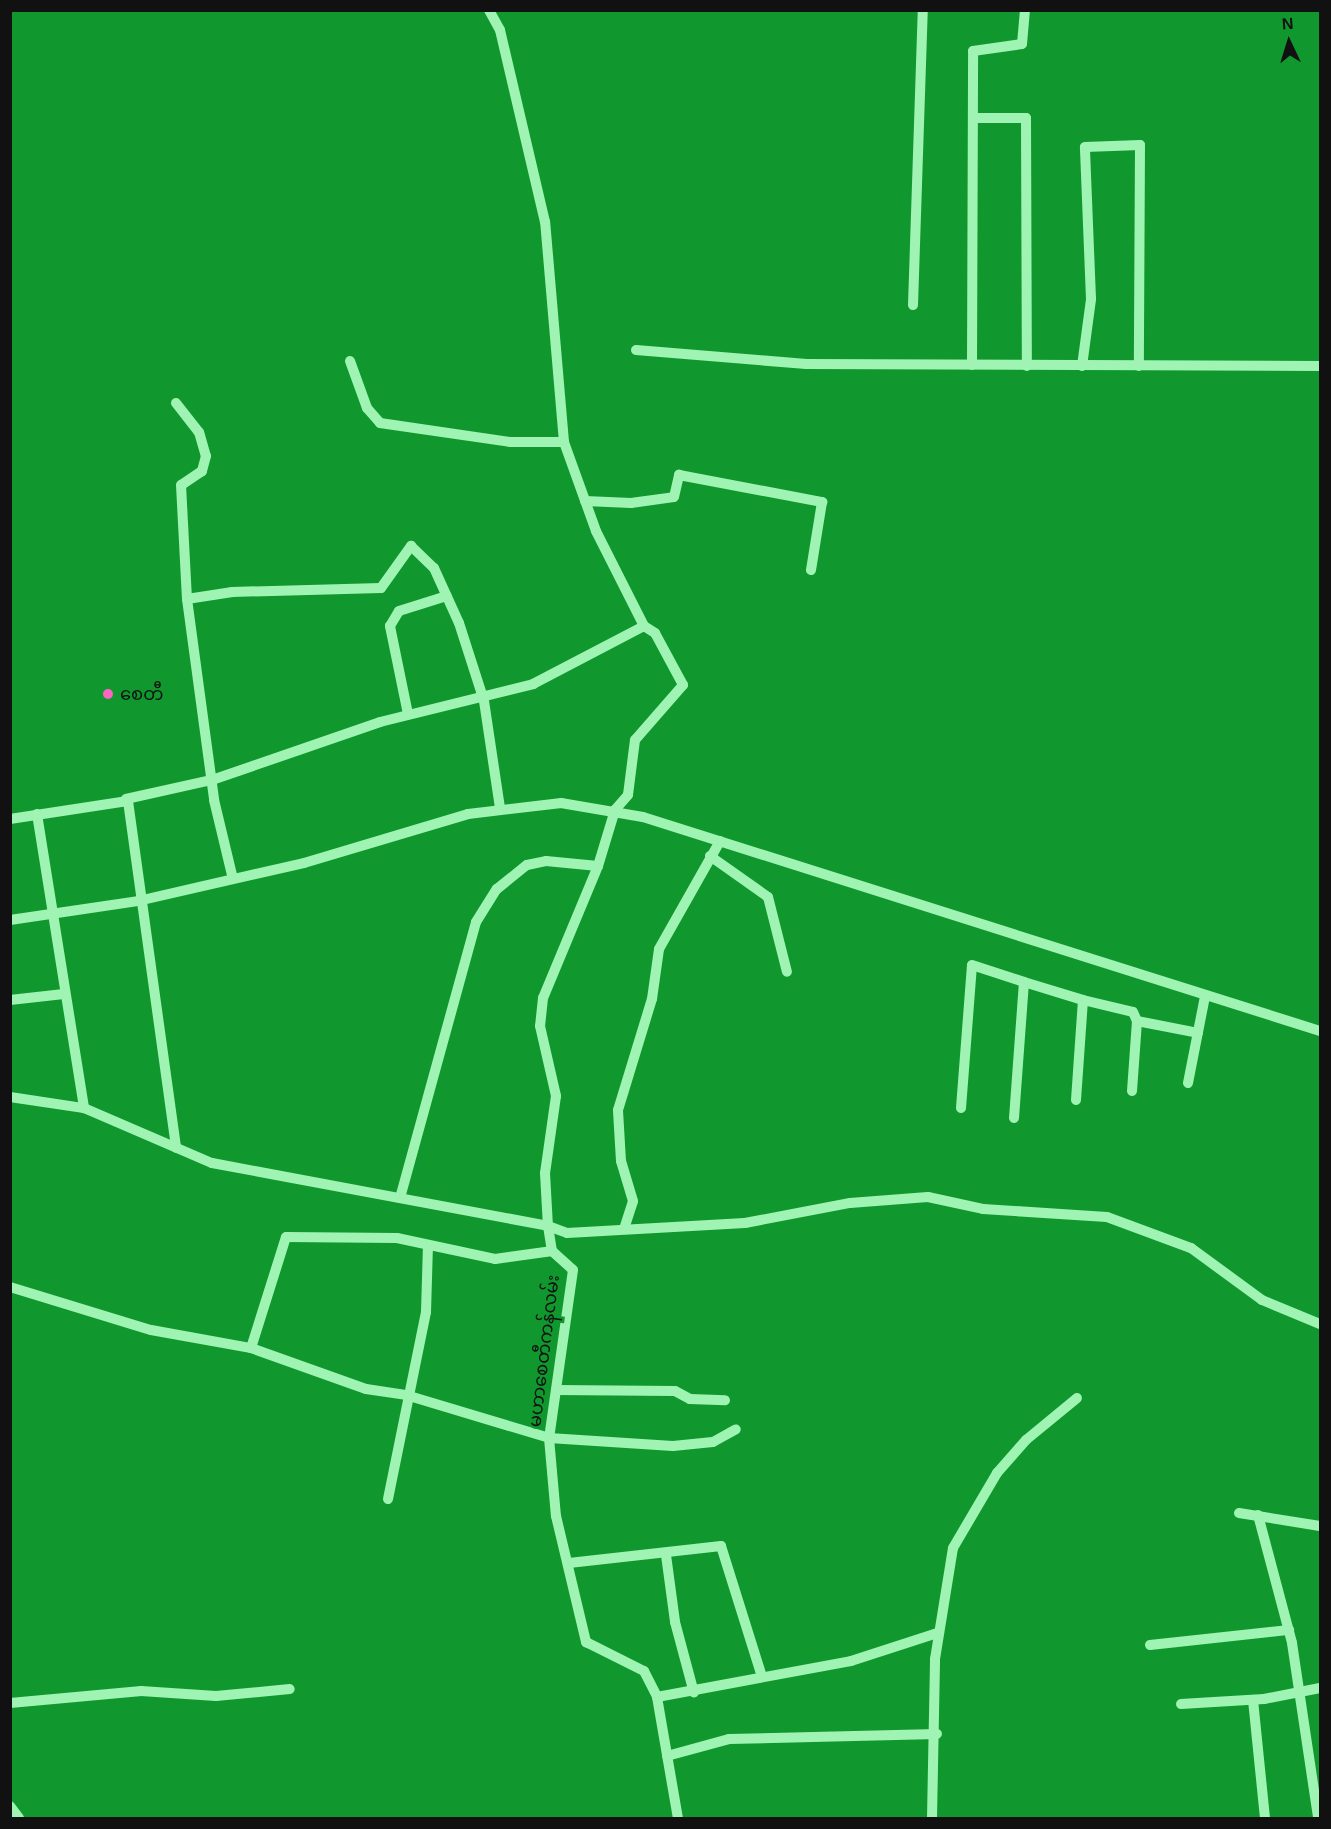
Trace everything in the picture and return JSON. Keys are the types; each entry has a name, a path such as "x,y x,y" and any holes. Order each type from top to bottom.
{"street":[{"path":"10,819 126,799 212,780 408,714 533,684 644,627 585,501 564,442 544,222 500,30 489,10"},
{"path":"913,305 923,10"},
{"path":"972,365 974,48 1022,44 1025,10"},
{"path":"973,118 1026,118 1027,366"},
{"path":"1082,366 1091,299 1085,147 1140,145 1139,366"},
{"path":"636,350 806,364 1320,366"},
{"path":"350,361 367,408 380,423 510,442 564,442"},
{"path":"176,403 199,432 206,456 202,471 181,485 187,599 212,780 233,879"},
{"path":"585,501 631,503 674,497 679,475 822,502 811,570"},
{"path":"187,599 232,592 381,588 411,546 434,568 447,596 481,697 500,808"},
{"path":"408,714 390,626 399,611 447,596"},
{"name":"မဟာစေတီကန်လမ်း","path":"644,627 655,633 682,685 635,740 628,795 615,810 598,866 543,998 540,1026 556,1096 545,1173 548,1226 552,1251 573,1270 549,1438 556,1516 569,1563 585,1642 644,1671 657,1697 678,1818"},
{"path":"126,799 138,901 176,1148"},
{"path":"10,920 138,901 233,879 500,808 561,803 615,810 720,841 1320,1031"},
{"path":"37,814 56,912 64,994 84,1108"},
{"path":"624,1229 633,1202 621,1161 618,1110 652,999 659,949 720,841"},
{"path":"710,856 768,897 787,972"},
{"path":"400,1198 476,922 497,889 527,865 546,861 598,866"},
{"path":"961,1108 972,965 1083,1000 1133,1012 1137,1021 1132,1090"},
{"path":"1014,1118 1024,982"},
{"path":"10,1000 64,994"},
{"path":"1188,1083 1205,996"},
{"path":"1076,1100 1083,1000"},
{"path":"1137,1021 1198,1034"},
{"path":"10,1097 84,1108 176,1148 234,1168 548,1226 567,1233 782,1220 850,1203 928,1197 983,1209 1107,1217 1191,1248 1262,1300 1320,1324"},
{"path":"251,1348 286,1237 396,1238 495,1259 552,1251"},
{"path":"388,1499 406,1395 426,1312 428,1245"},
{"path":"10,1287 151,1330 251,1348 366,1389 406,1395 549,1438 673,1446 713,1442 736,1429"},
{"path":"556,1390 675,1391 690,1399 725,1400"},
{"path":"932,1818 937,1734 937,1632 952,1548 983,1495 1026,1440 1077,1398"},
{"path":"1239,1512 1320,1526"},
{"path":"1258,1515 1289,1630 1318,1818"},
{"path":"569,1563 666,1555 721,1546 762,1677"},
{"path":"666,1555 675,1622 694,1693"},
{"path":"1150,1646 1289,1630"},
{"path":"657,1697 694,1693 851,1660 937,1632"},
{"path":"1181,1704 1253,1700 1320,1688"},
{"path":"10,1703 141,1691 216,1696 290,1689"},
{"path":"1253,1700 1265,1818"},
{"path":"667,1756 729,1739 937,1734"},
{"path":"10,1806 19,1818"}],"place":[{"name":"စေတီ","path":"108,694"}]}
